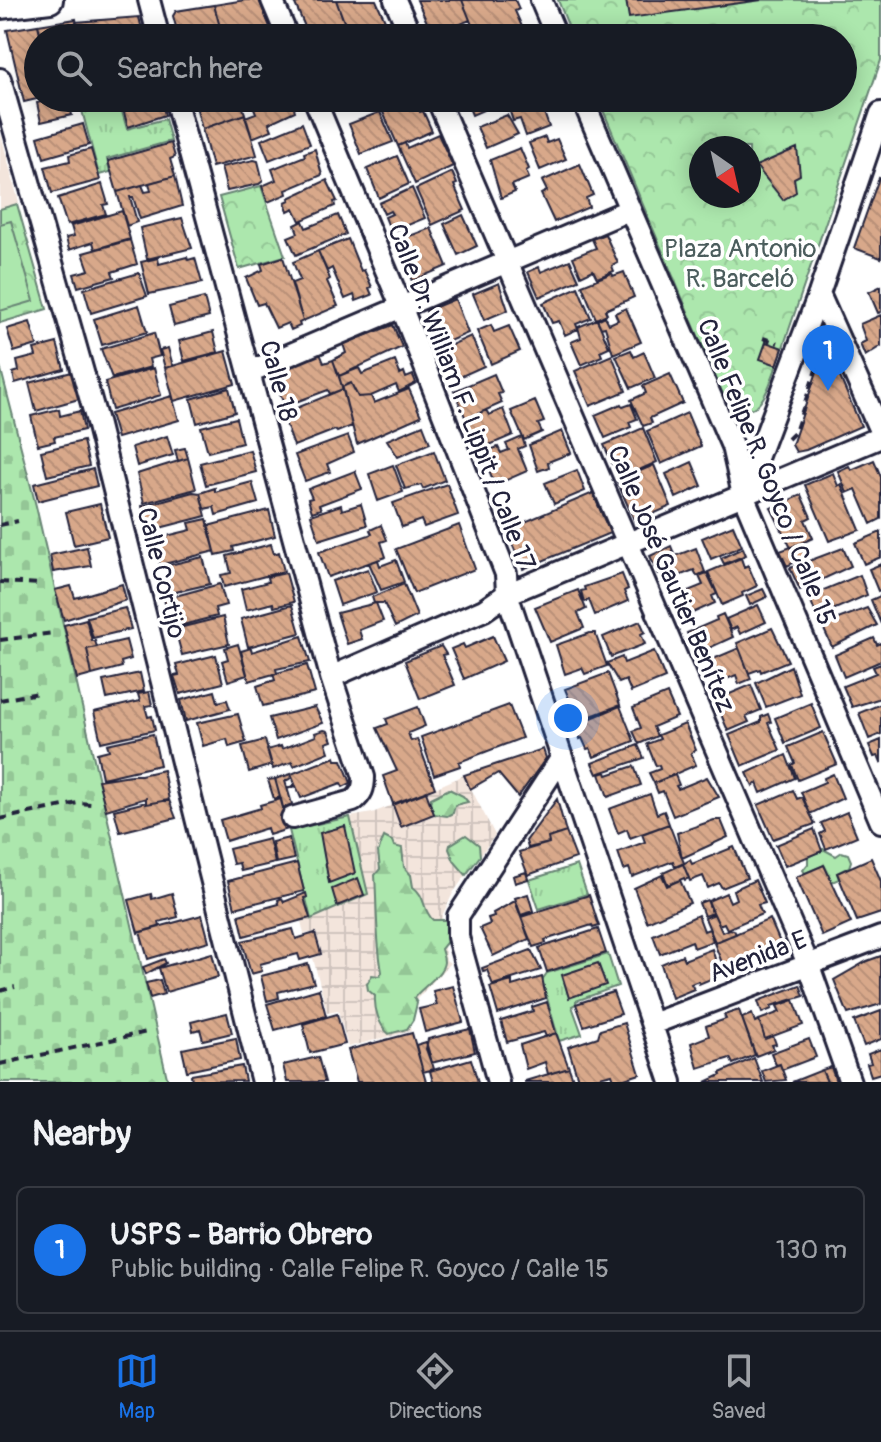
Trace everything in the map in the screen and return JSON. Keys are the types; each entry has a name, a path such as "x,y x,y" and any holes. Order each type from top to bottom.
{"street":[{"path":"0,6 50,0"},
{"path":"149,0 155,24"},
{"path":"272,0 282,24"},
{"path":"395,0 406,24"},
{"path":"541,0 551,24"},
{"name":"Calle Cortijo","path":"0,79 96,418 262,1082"},
{"name":"Calle 18","path":"179,112 331,677 364,777 364,787 353,801 292,818"},
{"name":"Calle Dr. William F. Lippit / Calle 17","path":"320,112 401,306 506,574 507,594 671,1082"},
{"name":"Calle José Gautier Benítez","path":"443,112 809,966 850,1082"},
{"name":"Calle Felipe R. Goyco / Calle 15","path":"588,112 732,446 743,495 881,822"},
{"path":"743,495 819,294 881,113"},
{"path":"249,372 629,210"},
{"path":"331,677 484,610 507,594 881,435 819,294"},
{"path":"498,1082 458,937 458,916 562,757"},
{"name":"Avenida E","path":"652,1024 881,937"}],"path":[{"path":"763,338 781,344 780,347"},
{"path":"788,439 795,432 821,355 818,349"},
{"path":"0,525 18,521"},
{"path":"0,582 41,584"},
{"path":"0,640 54,633"},
{"path":"0,700 38,693"},
{"path":"0,819 78,803 91,804"},
{"path":"0,991 15,987"},
{"path":"0,1064 147,1032"}],"shaded area":[{"path":"0,131 19,203 0,209"},
{"path":"464,775 495,835 453,893 442,916 441,933 446,960 450,963 405,1012 411,1031 348,1047 338,1010 327,1012 313,958 322,955 316,932 304,934 301,921 368,894 350,817 393,805 401,826 433,815 426,792"}],"green space":[{"name":"Plaza Antonio R. Barceló","path":"558,0 881,0 881,60 773,376 759,404 752,409 735,405 723,395 604,112 857,112 857,24 567,24"},
{"path":"82,112 122,112 127,129 165,119 171,141 107,159 110,172 99,175"},
{"path":"261,186 285,256 239,269 219,197"},
{"path":"17,204 47,309 0,323 0,209"},
{"path":"11,221 34,301 0,311 0,224"},
{"path":"0,366 36,506 168,1082 0,1082"},
{"path":"449,789 468,802 455,805 453,813 447,816 434,814 431,798"},
{"path":"350,817 368,894 311,919 289,830"},
{"path":"466,835 479,845 480,856 466,875 449,849 450,845"},
{"path":"384,837 394,846 402,848 404,867 433,920 450,922 450,938 441,949 443,967 414,998 417,1003 407,1029 389,1034 380,1022 375,996 368,990 367,984 372,975 379,976 382,972 375,875 380,869 378,852"},
{"path":"823,849 836,856 842,852 848,854 851,861 849,867 837,873 839,879 832,882 824,865 805,873 803,870 808,864 808,857"},
{"path":"577,865 587,894 539,909 529,880"},
{"path":"608,954 618,986 576,1001 572,1006 582,1034 559,1041 542,980 547,973"}],"building":[{"path":"259,0 269,24 219,24 214,5"},
{"path":"305,0 336,0 345,24 304,24 295,4"},
{"path":"336,0 376,0 387,24 345,24"},
{"path":"417,0 462,0 470,20 461,24 428,24"},
{"path":"462,0 515,0 519,9 515,11 521,24 472,24"},
{"path":"626,0 762,0 629,18"},
{"path":"214,5 219,24 175,24 173,16 176,11"},
{"path":"139,17 141,24 76,24"},
{"path":"76,19 77,24 44,24"},
{"path":"24,27 24,102 7,30"},
{"path":"39,112 71,112 72,115 41,122"},
{"path":"124,112 164,112 165,115 128,127"},
{"path":"198,112 244,112 245,114 202,129"},
{"path":"293,112 269,123 272,130 252,138 245,117 256,113"},
{"path":"380,112 393,142 361,154 349,124"},
{"path":"383,112 423,112 432,131 398,146"},
{"path":"510,112 544,112 549,127 526,136 520,119 513,121"},
{"path":"245,114 257,155 212,167 202,129"},
{"path":"507,115 518,134 486,148 477,127"},
{"path":"302,123 310,144 269,160 261,140"},
{"path":"83,124 89,145 44,158 38,137"},
{"path":"438,134 453,166 415,184 398,146 405,143 407,148"},
{"path":"545,137 547,143 557,139 566,159 540,170 529,143"},
{"path":"171,143 175,157 170,159 175,176 117,192 108,161"},
{"path":"520,148 529,169 526,171 529,178 512,185 515,192 501,198 490,160"},
{"path":"797,148 800,175 794,178 796,192 783,200 761,172 761,164"},
{"path":"91,149 100,180 52,193 45,167 70,161 69,155"},
{"path":"315,149 322,175 286,190 287,194 268,202 262,186 276,180 272,169"},
{"path":"397,156 409,184 379,198 367,169"},
{"path":"258,161 263,181 227,191 221,167"},
{"path":"580,164 593,195 586,198 589,207 554,222 541,194 547,191 542,181"},
{"path":"452,172 465,210 432,225 416,189"},
{"path":"175,176 182,206 140,219 133,197 130,197 137,222 127,226 117,192 142,185 145,192 151,191 149,183"},
{"path":"881,179 881,258 854,248"},
{"path":"327,180 337,201 334,202 335,206 300,221 294,208 288,211 285,202 289,198"},
{"path":"102,184 108,204 103,205 106,214 67,225 58,198"},
{"path":"412,188 425,218 391,232 385,217 392,214 390,211 384,214 379,203"},
{"path":"122,211 130,239 95,249 93,242 69,250 66,238 74,236 71,226"},
{"path":"338,215 346,234 296,255 288,237 298,233 295,225 303,221 306,228"},
{"path":"463,215 477,246 458,255 444,224"},
{"path":"182,218 192,248 147,259 140,228"},
{"path":"431,228 447,266 412,281 396,241"},
{"path":"605,234 618,263 612,266 614,271 597,278 593,270 581,276 573,257 596,248 592,239"},
{"path":"348,239 361,271 364,270 372,287 369,288 372,295 356,301 354,295 345,299 332,268 327,271 318,251"},
{"path":"130,240 137,264 112,272 114,277 78,287 74,274 89,270 83,253"},
{"path":"318,251 338,306 303,321 292,283 300,280 293,262"},
{"path":"187,257 188,260 195,258 202,283 149,294 141,262 158,258 159,264"},
{"path":"283,257 303,321 291,330 288,323 276,328 264,303 257,305 246,278 263,270 261,264"},
{"path":"570,260 579,280 539,297 528,272 539,267 541,272"},
{"path":"624,272 634,297 605,310 607,314 596,319 582,285 612,273 613,276"},
{"path":"139,273 147,296 91,313 84,289"},
{"path":"499,283 508,310 484,320 473,294"},
{"path":"881,286 881,312 878,313 869,292"},
{"path":"578,287 591,318 576,324 578,329 565,335 559,321 552,323 543,303"},
{"path":"204,298 209,317 174,326 169,307"},
{"path":"455,299 468,333 440,345 426,311"},
{"path":"139,305 147,332 102,345 94,319"},
{"path":"626,308 641,342 613,354 605,327 601,328 597,320 605,316 609,324 618,320 615,313"},
{"path":"881,315 881,346 865,356 860,344 866,341 860,324"},
{"path":"597,319 609,347 600,351 602,356 581,365 571,342 581,338 578,327"},
{"path":"30,322 37,345 14,352 7,329"},
{"path":"393,325 402,347 339,376 333,360 346,353 343,344"},
{"path":"491,325 494,332 509,326 520,351 491,364 477,331"},
{"path":"213,332 218,352 184,361 179,341"},
{"path":"154,333 160,356 149,359 151,367 112,378 101,349"},
{"path":"471,336 484,366 453,380 440,350"},
{"path":"766,342 783,348 777,365 760,359"},
{"path":"57,343 64,369 15,383 13,373 19,371 17,361 36,356 34,349"},
{"path":"168,348 173,366 165,368 160,350"},
{"path":"631,350 634,357 644,352 655,378 631,388 616,356"},
{"path":"226,351 235,384 174,401 165,368"},
{"path":"320,353 324,363 333,360 343,389 330,394 328,390 285,406 271,373"},
{"path":"827,353 861,426 796,452 792,445 823,354"},
{"path":"612,355 626,391 590,406 575,371"},
{"path":"395,361 400,374 404,372 406,378 413,375 416,383 399,392 396,385 371,396 358,397 351,383 342,387 339,376 359,368 362,374"},
{"path":"154,368 161,395 112,410 105,382"},
{"path":"72,372 79,399 36,411 29,383"},
{"path":"494,374 502,393 498,394 502,403 466,419 454,391"},
{"path":"670,374 683,403 650,418 652,423 643,426 631,400 646,393 643,386"},
{"path":"351,383 358,397 371,396 374,403 409,389 421,416 357,444 342,387"},
{"path":"229,388 235,412 197,423 191,399"},
{"path":"343,389 352,426 294,446 282,414"},
{"path":"172,396 179,420 117,438 110,414"},
{"path":"535,401 544,422 538,424 542,432 524,440 511,411"},
{"path":"621,404 623,407 631,404 637,419 629,422 631,427 605,438 595,415"},
{"path":"59,409 60,416 80,411 84,430 54,437 55,441 38,445 31,416"},
{"path":"503,409 513,435 478,450 465,420 486,410 489,415"},
{"path":"687,413 701,446 661,464 647,431"},
{"path":"236,418 242,443 208,452 201,427"},
{"path":"423,425 430,443 398,457 387,440"},
{"path":"643,428 657,462 619,479 604,445"},
{"path":"562,431 571,453 548,462 549,467 538,471 529,445"},
{"path":"167,436 173,455 137,466 132,447"},
{"path":"348,436 354,452 327,464 330,472 305,481 295,455"},
{"path":"522,437 525,446 518,449 527,471 495,485 482,453 498,447 501,453 509,450 506,444"},
{"path":"83,441 89,466 47,476 41,451"},
{"path":"185,448 188,458 178,461 175,450"},
{"path":"250,450 256,472 206,485 200,463"},
{"path":"434,451 445,480 423,489 421,485 405,489 396,465"},
{"path":"188,458 196,489 144,503 137,474"},
{"path":"874,460 881,477 881,519 871,524 856,489 847,493 838,471 849,466 851,470"},
{"path":"692,462 702,486 676,498 666,474"},
{"path":"393,465 403,492 378,501 369,474"},
{"path":"654,465 671,506 635,522 617,481"},
{"path":"93,469 97,486 38,501 34,484"},
{"path":"577,470 585,491 554,504 545,483"},
{"path":"355,471 362,489 319,505 321,509 312,512 308,489"},
{"path":"833,473 838,486 841,484 860,530 829,541 805,485"},
{"path":"252,482 258,503 216,515 214,507 204,509 200,493"},
{"path":"447,484 458,515 424,527 421,520 402,527 393,503"},
{"path":"193,492 200,493 206,516 148,531 142,506"},
{"path":"593,493 610,533 523,569 506,530"},
{"path":"801,495 811,517 805,520 813,538 791,548 771,508"},
{"path":"100,504 108,537 74,545 66,512"},
{"path":"361,504 367,525 319,540 311,515 341,505 342,510"},
{"path":"269,510 275,536 233,547 234,551 216,555 208,526"},
{"path":"207,519 215,551 160,565 150,540 191,530 189,523"},
{"path":"381,525 387,540 381,542 386,557 328,577 319,552 372,534 370,530"},
{"path":"459,525 475,569 414,593 396,549"},
{"path":"733,525 742,546 711,559 702,538"},
{"path":"881,532 881,557 864,564 855,543"},
{"path":"271,544 274,554 279,552 284,571 224,587 221,575 231,573 227,556"},
{"path":"799,544 806,557 787,566 780,551"},
{"path":"671,546 675,556 696,548 705,572 697,576 694,570 671,579 669,574 663,577 661,572 658,574 650,556"},
{"path":"87,547 91,566 53,572 50,555"},
{"path":"743,548 746,555 724,564 721,558"},
{"path":"843,548 851,566 800,590 790,568"},
{"path":"203,557 210,584 171,593 165,566"},
{"path":"741,558 744,567 748,565 757,586 722,605 708,572"},
{"path":"378,560 380,566 396,560 404,582 381,590 369,563"},
{"path":"881,564 881,590 878,591 869,569"},
{"path":"368,569 377,592 340,605 332,581"},
{"path":"286,573 294,602 274,607 273,603 246,610 241,589 268,582 267,577"},
{"path":"707,573 717,594 712,596 715,603 686,616 678,595 703,585 699,576"},
{"path":"622,574 628,589 624,591 628,601 595,615 589,600 584,602 581,591 585,590 584,587"},
{"path":"860,575 867,595 817,617 809,596"},
{"path":"122,584 126,600 64,620 55,590 71,586 75,598"},
{"path":"220,584 226,605 215,608 217,616 171,628 164,599"},
{"path":"404,584 417,616 395,627 384,603 374,603 372,597"},
{"path":"763,589 767,597 750,605 746,596"},
{"path":"578,590 586,609 578,613 584,628 550,642 535,607"},
{"path":"880,596 881,599 881,624 871,600"},
{"path":"376,603 383,621 359,630 362,639 347,644 337,613"},
{"path":"292,605 300,633 248,647 241,619"},
{"path":"758,605 766,622 740,634 737,627 731,630 726,619"},
{"path":"125,608 131,629 93,638 87,617"},
{"path":"867,608 877,625 832,647 822,625"},
{"path":"723,614 733,637 696,654 687,633 717,620 716,617"},
{"path":"223,617 229,644 182,655 175,629"},
{"path":"86,619 92,641 97,647 87,649 92,675 77,679 64,625"},
{"path":"640,621 645,632 641,634 645,644 611,657 603,637"},
{"path":"772,628 788,661 761,672 760,669 749,673 737,643"},
{"path":"595,633 607,666 585,674 582,668 565,674 556,645"},
{"path":"302,636 310,662 276,669 277,673 249,681 241,651 251,648 252,652"},
{"path":"493,636 504,661 464,679 451,649 463,644 465,648"},
{"path":"874,638 877,645 881,643 881,661 844,677 835,655"},
{"path":"126,640 131,659 121,662 122,667 92,675 87,649"},
{"path":"238,644 247,675 228,681 222,661 228,659 225,648"},
{"path":"441,646 455,685 420,699 405,661"},
{"path":"739,648 751,679 739,684 736,675 715,684 706,662"},
{"path":"654,651 665,678 631,692 626,680 619,683 607,663 622,657 624,663"},
{"path":"216,655 223,683 180,694 174,676 179,675 176,665"},
{"path":"881,664 881,698 852,707 843,686 876,673 873,667"},
{"path":"307,665 315,693 263,706 257,686 275,680 273,674"},
{"path":"791,666 800,694 766,707 756,683"},
{"path":"140,673 144,691 107,699 103,681"},
{"path":"608,673 620,705 578,721 565,689"},
{"path":"751,685 761,710 746,716 749,722 728,731 715,700"},
{"path":"215,691 218,702 227,700 230,709 186,721 181,700"},
{"path":"149,692 152,705 145,706 148,717 152,716 155,730 101,742 94,712 140,701 138,694"},
{"path":"667,694 677,717 653,727 657,736 639,744 633,731 641,728 633,708"},
{"path":"811,703 821,728 785,743 775,718"},
{"path":"881,704 881,734 869,739 859,713"},
{"path":"509,705 522,738 434,775 421,737"},
{"path":"620,706 634,741 594,757 580,739 575,725"},
{"path":"315,707 323,723 276,740 269,718"},
{"path":"418,707 425,726 408,733 411,741 417,739 435,788 393,804 383,776 397,771 377,728 388,724 386,719"},
{"path":"238,714 246,742 229,747 227,739 203,746 197,723"},
{"path":"768,714 771,722 768,723 780,750 742,766 729,735 761,722 761,717"},
{"path":"685,724 696,750 691,753 696,765 654,783 649,773 660,769 647,744 660,739 658,735"},
{"path":"328,731 332,741 326,743 329,752 294,766 292,762 273,769 267,750 281,746 282,749"},
{"path":"823,732 837,764 798,780 788,747"},
{"path":"153,734 160,765 102,778 97,753 109,750 107,744"},
{"path":"265,740 272,765 249,772 242,746"},
{"path":"881,740 881,763 878,756 874,757 869,745"},
{"path":"638,745 644,758 597,774 592,763"},
{"path":"543,749 546,758 518,797 498,773 470,789 464,775"},
{"path":"786,755 795,778 761,793 757,783 753,786 747,773"},
{"path":"335,757 342,760 351,783 343,787 341,783 301,798 296,786 287,789 295,784 291,774"},
{"path":"634,766 641,785 608,797 600,774 606,772 607,775"},
{"path":"163,770 169,800 146,804 146,798 106,810 98,780"},
{"path":"291,774 292,778 285,781 292,804 283,808 275,779"},
{"path":"833,774 843,798 810,814 801,792 825,782 824,778"},
{"path":"675,775 678,789 707,777 719,797 673,816 663,791 658,793 654,783"},
{"path":"275,779 280,797 274,799 268,780"},
{"path":"793,790 797,799 802,797 815,824 773,839 758,805"},
{"path":"426,792 434,814 401,827 393,805"},
{"path":"650,794 657,814 664,811 669,824 630,838 627,829 618,833 609,809"},
{"path":"281,799 288,829 269,835 267,828 226,841 220,820"},
{"path":"557,799 566,832 548,838 549,843 528,848 526,841"},
{"path":"169,800 176,818 120,832 114,810"},
{"path":"847,812 857,836 826,849 820,834 825,831 821,823"},
{"path":"721,820 728,837 682,858 677,833"},
{"path":"669,824 684,863 675,867 673,861 632,877 629,868 624,870 618,852 645,842 642,834"},
{"path":"345,826 355,873 329,883 320,833"},
{"path":"814,829 822,851 785,866 776,845"},
{"path":"566,832 576,858 528,875 519,852 549,843 548,838"},
{"path":"289,838 294,859 276,863 272,842"},
{"path":"269,839 275,863 241,871 239,863 233,864 229,849"},
{"path":"734,847 747,878 722,888 719,883 708,888 703,876 690,881 683,864 690,860 692,864"},
{"path":"871,858 881,881 881,913 857,921 837,873"},
{"path":"297,863 304,891 235,908 228,881"},
{"path":"683,864 689,878 668,885 663,873"},
{"path":"824,865 851,923 822,936 796,877"},
{"path":"526,872 528,879 515,883 513,876"},
{"path":"662,875 667,886 680,880 690,903 647,922 634,888"},
{"path":"358,878 364,895 337,906 332,889"},
{"path":"755,880 765,903 758,905 762,914 727,929 724,923 719,925 708,901 726,893 730,902 736,899 733,890"},
{"path":"172,893 178,917 159,922 160,927 138,933 129,900 151,894 152,899"},
{"path":"306,893 307,897 304,898 310,918 244,936 239,915 279,904 278,900 282,898 284,902"},
{"path":"528,894 533,911 521,915 515,898"},
{"path":"589,895 599,926 593,928 592,925 533,947 521,917"},
{"path":"707,900 712,913 704,916 699,903"},
{"path":"515,901 529,939 493,956 480,928 490,924 488,918 494,916 493,913"},
{"path":"714,914 722,932 730,929 736,934 715,942 705,918"},
{"path":"202,915 209,941 148,959 140,932"},
{"path":"698,915 704,931 709,929 713,941 694,948 692,941 660,954 653,935"},
{"path":"770,919 784,952 727,975 714,943"},
{"path":"293,929 296,939 315,933 321,954 300,960 298,954 260,964 262,971 251,974 242,941"},
{"path":"598,929 606,953 547,972 539,948"},
{"path":"712,949 720,975 691,984 694,989 672,998 661,964 682,955 684,960"},
{"path":"531,950 541,970 493,985 487,970 483,971 482,968"},
{"path":"212,953 218,977 166,992 159,968"},
{"path":"881,956 881,1004 848,1014 834,980"},
{"path":"164,959 166,963 146,974 143,967"},
{"path":"598,963 606,985 569,998 562,975"},
{"path":"308,964 314,983 278,992 279,998 267,1001 261,976"},
{"path":"542,977 546,998 498,1014 490,987 512,981 512,986"},
{"path":"160,980 164,994 150,998 146,983"},
{"path":"800,985 804,996 771,1006 772,1009 762,1013 758,1001"},
{"path":"453,986 463,1022 425,1032 419,1009 437,1005 433,991"},
{"path":"319,989 326,1016 275,1030 267,1004"},
{"path":"613,992 621,1014 584,1026 576,1004"},
{"path":"794,1000 803,1025 765,1039 759,1020 780,1012 777,1006"},
{"path":"547,1002 556,1033 546,1037 544,1032 507,1042 501,1021 533,1011 532,1007"},
{"path":"739,1010 755,1055 733,1064 730,1058 698,1068 691,1043 709,1036 706,1026 726,1019 724,1015"},
{"path":"881,1011 881,1039 864,1046 854,1021"},
{"path":"227,1013 232,1033 203,1040 200,1029 193,1031 191,1022"},
{"path":"337,1014 345,1044 310,1053 303,1024"},
{"path":"752,1014 755,1022 759,1020 765,1039 773,1036 776,1044 772,1045 774,1049 756,1056 742,1018"},
{"path":"624,1023 640,1074 615,1082 612,1074 579,1082 568,1047 598,1037 600,1030"},
{"path":"470,1029 475,1052 431,1063 426,1049 428,1039"},
{"path":"412,1033 426,1082 357,1082 348,1050"},
{"path":"556,1033 569,1068 548,1074 545,1062 526,1069 520,1045"},
{"path":"236,1038 240,1060 187,1071 182,1049"},
{"path":"809,1039 816,1057 782,1070 780,1064 776,1065 771,1053"},
{"path":"426,1042 434,1069 423,1072 416,1045"},
{"path":"881,1049 881,1073 871,1076 868,1054"},
{"path":"318,1057 325,1082 287,1082 283,1065"},
{"path":"754,1058 763,1082 706,1082 720,1073"},
{"path":"471,1059 478,1082 433,1082 430,1071"},
{"path":"780,1064 786,1080 766,1082 762,1071"},
{"path":"242,1066 245,1081 185,1082 192,1080 191,1075"},
{"path":"831,1067 836,1082 827,1082 822,1070"},
{"path":"569,1068 574,1082 525,1082 525,1081"},
{"path":"822,1070 827,1082 792,1082"}],"place":[{"name":"USPS - Barrio Obrero","path":"828,391"}]}
